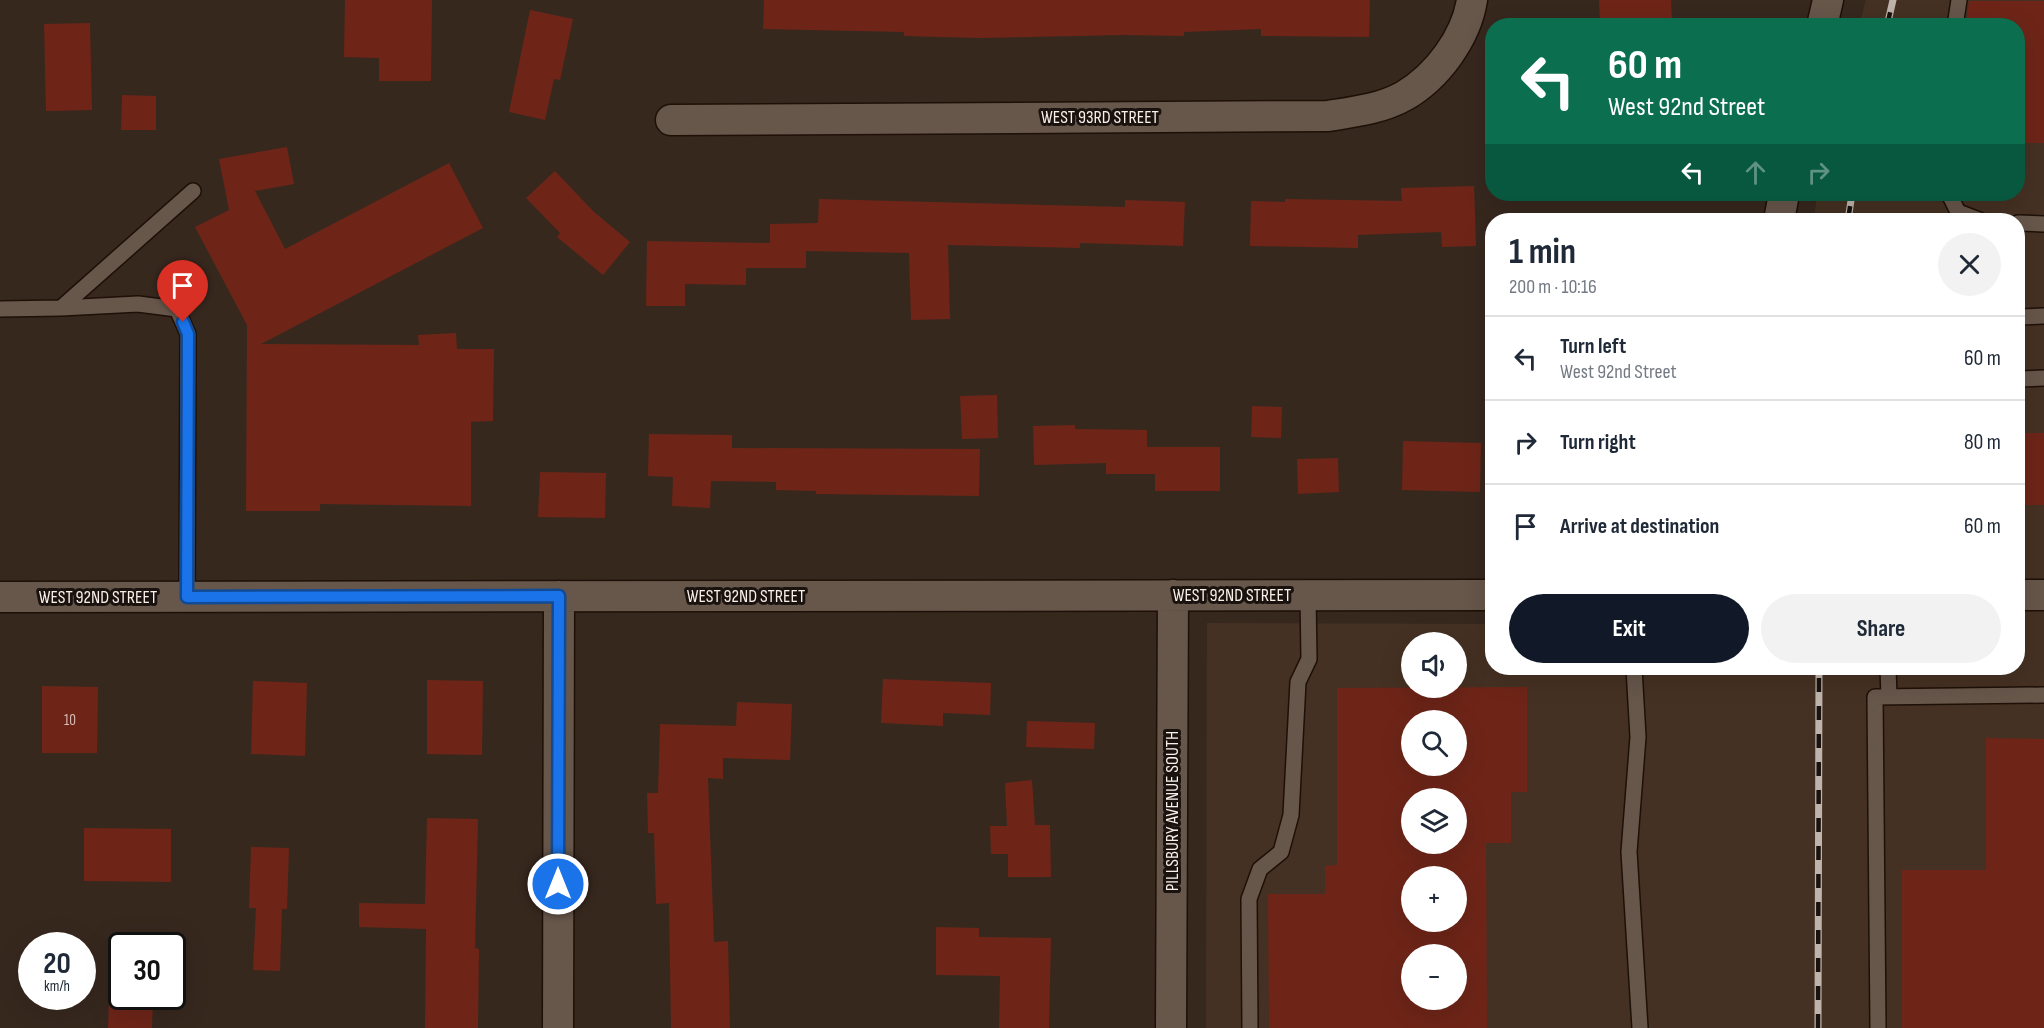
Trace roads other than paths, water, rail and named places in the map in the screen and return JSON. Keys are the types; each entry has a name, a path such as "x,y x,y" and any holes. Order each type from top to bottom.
{"street":[{"name":"WEST 93RD STREET","path":"671,120 1328,116 1367,110 1404,96 1435,72 1457,40 1472,0"},
{"path":"1824,18 1828,0"},
{"name":"PILLSBURY AVENUE SOUTH","path":"1171,1028 1173,595"},
{"name":"WEST 92ND STREET","path":"0,597 1485,595"},
{"path":"2025,595 2044,595"},
{"path":"558,1028 559,596"}],"lane":[{"path":"1956,18 1959,0"},
{"path":"61,308 193,191"},
{"path":"1952,201 1961,213"},
{"path":"2025,223 2044,224"},
{"path":"0,309 138,304 177,309 188,334 187,597"},
{"path":"2025,316 2044,316"},
{"path":"2025,379 2044,378"},
{"path":"1250,1028 1249,899 1260,869 1281,852 1291,815 1298,682 1309,659 1308,595"},
{"path":"1635,675 1638,737 1629,852 1640,1028"},
{"path":"1888,675 1889,697"},
{"path":"1878,1028 1875,697 2044,695"}],"railway":[{"path":"1889,18 1893,0"},
{"path":"1849,213 1851,201"},
{"path":"1818,1028 1819,675"}]}
